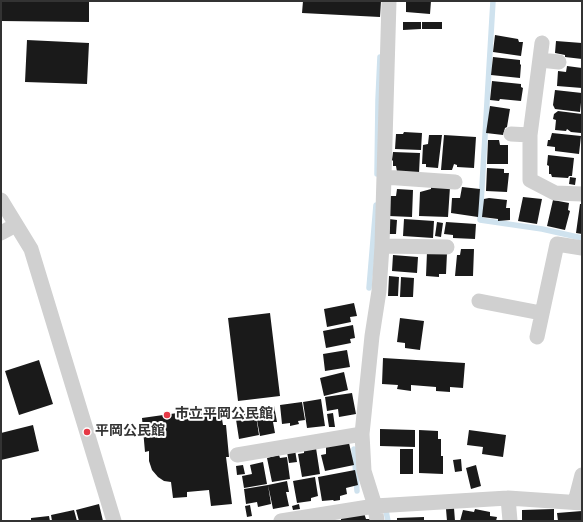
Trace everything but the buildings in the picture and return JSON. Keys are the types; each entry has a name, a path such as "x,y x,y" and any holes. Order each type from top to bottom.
{"street":[{"path":"376,514 364,471 362,434 372,336 379,291 382,246 389,1"},
{"path":"542,43 530,135 530,180 555,193 582,194"},
{"path":"540,60 559,62"},
{"path":"511,134 530,135"},
{"path":"384,177 455,182"},
{"path":"1,200 31,248 114,521"},
{"path":"1,233 16,225"},
{"path":"536,336 557,244 582,248"},
{"path":"382,246 447,248"},
{"path":"478,301 541,313"},
{"path":"237,455 362,434"},
{"path":"281,521 376,514 508,498 578,502 582,475"},
{"path":"508,498 510,521"}],"waterway":[{"path":"493,1 480,220 542,229 582,238"},
{"path":"377,174 380,57"},
{"path":"369,288 376,205"},
{"path":"354,449 357,491"},
{"path":"386,511 388,521"}],"place":[{"name":"市立平岡公民館","path":"167,415"},
{"name":"平岡公民館","path":"87,432"}]}
